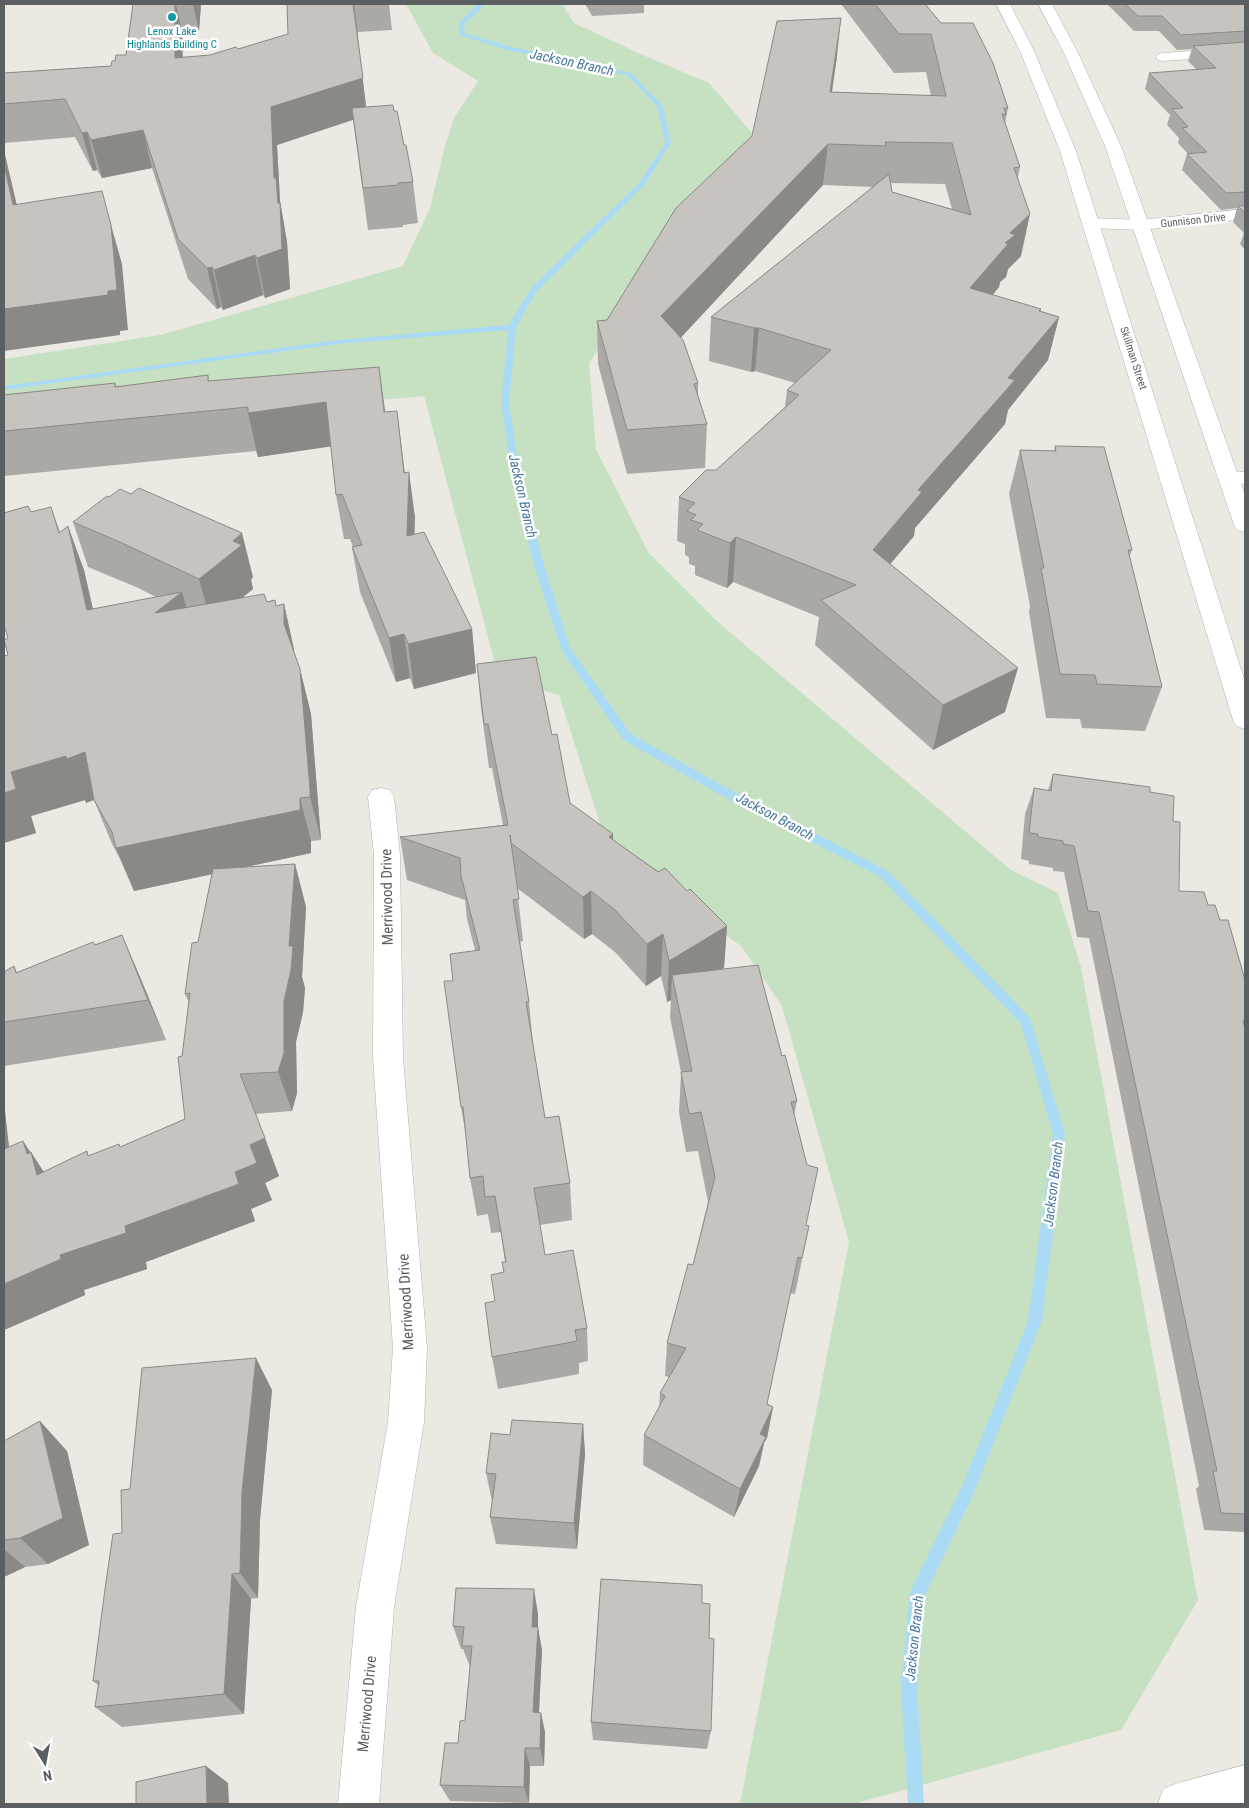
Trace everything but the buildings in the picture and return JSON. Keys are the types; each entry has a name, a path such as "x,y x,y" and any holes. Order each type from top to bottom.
{"main road":[{"name":"Skillman Street","path":"1003,4 1012,19 1068,151 1245,720"},
{"path":"1045,4 1114,146 1141,225 1237,477 1245,525"},
{"path":"1012,19 1054,20"},
{"path":"1164,57 1245,51"},
{"name":"Gunnison Drive","path":"1091,222 1141,225 1245,214"},
{"name":"Merriwood Drive","path":"358,1804 375,1607 406,1422 410,1348 388,1058 387,855 381,797"},
{"path":"1178,1804 1245,1785"}],"green space":[{"path":"406,4 562,4 574,23 709,83 753,134 746,175 663,254 589,363 596,449 648,552 719,623 1011,870 1058,893 1081,967 1198,1600 1121,1730 853,1804 740,1804 849,1242 782,1006 741,946 608,849 559,695 499,678 424,396 4,434 4,359 160,335 403,266 430,208 454,118 478,81 433,53"}],"waterway":[{"name":"Jackson Branch","path":"481,4 477,10 462,22 461,34 511,49 629,74 660,106 668,143 643,183 534,290 512,327"},
{"path":"4,388 338,342 512,327"},
{"name":"Jackson Branch","path":"512,327 505,404 516,475 539,565 565,649 627,737 721,790 884,874 1026,1022 1059,1134 1035,1321 968,1490 918,1592 909,1687 916,1804"}],"place":[{"name":"Lenox Lake Highlands Building C","path":"172,17"}]}
